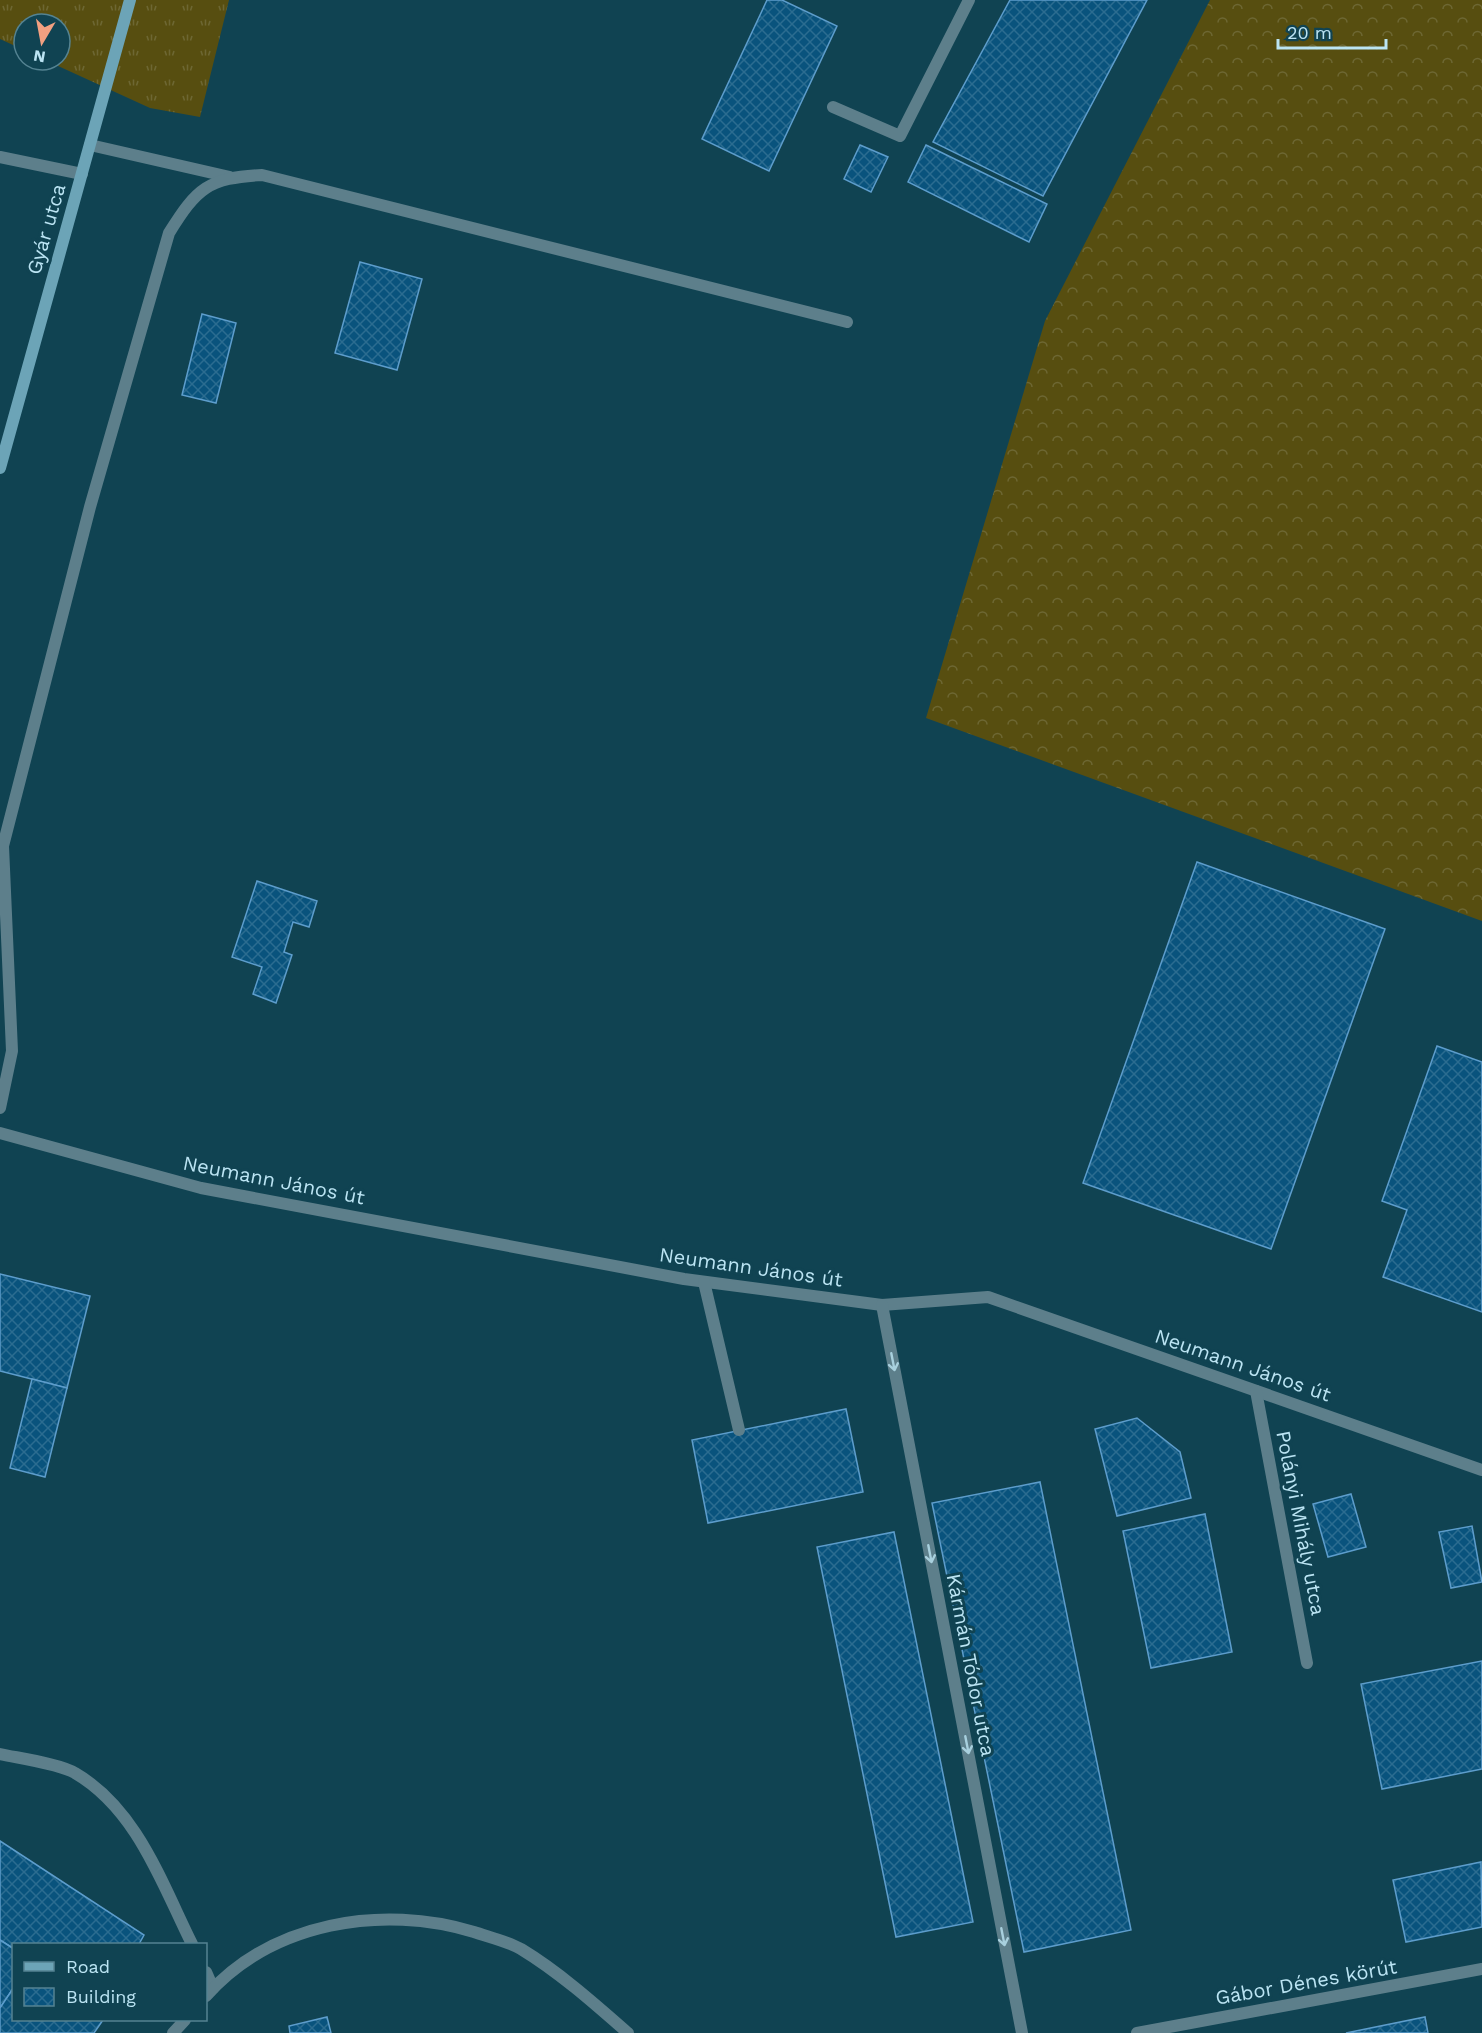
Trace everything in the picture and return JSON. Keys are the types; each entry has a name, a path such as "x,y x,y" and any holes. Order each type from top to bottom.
{"main road":[{"name":"Gyár utca","path":"0,468 130,0"}],"lane":[{"path":"833,107 900,136 969,0"},
{"path":"90,145 230,177 262,175 847,322"},
{"path":"0,157 82,174"},
{"path":"0,1108 12,1051 3,846 90,507 169,233 185,208 203,189 230,177"},
{"name":"Neumann János út","path":"0,1133 201,1188 704,1282 882,1305 988,1297 1482,1470"},
{"path":"704,1282 739,1430"},
{"name":"Kármán Tódor utca","path":"882,1305 1022,2033"},
{"name":"Polányi Mihály utca","path":"1256,1390 1307,1663"},
{"path":"0,1754 74,1772 116,1807 145,1848 192,1943"},
{"path":"209,1992 284,1940 328,1925 378,1919 420,1919 462,1929 520,1948 594,2003 628,2033"},
{"name":"Gábor Dénes körút","path":"1137,2033 1482,1969"},
{"path":"173,2033 183,2021"}],"green space":[{"path":"0,0 229,0 200,117 150,108 71,72 72,12 12,12 12,44 0,39"},
{"path":"1210,0 1482,0 1482,921 926,718 1045,321"}],"building":[{"path":"767,0 782,0 837,26 769,171 702,139"},
{"path":"1010,0 1147,0 1043,196 933,142"},
{"path":"860,145 888,157 871,192 844,179"},
{"path":"926,145 1047,204 1029,242 908,182"},
{"path":"360,262 422,279 397,370 335,353"},
{"path":"202,314 236,323 216,403 182,395"},
{"path":"1197,862 1385,929 1271,1249 1083,1183"},
{"path":"257,881 317,901 309,927 293,922 284,952 292,955 276,1003 253,994 262,967 232,957"},
{"path":"1437,1046 1482,1062 1482,1312 1383,1277 1407,1210 1382,1201"},
{"path":"0,1274 90,1296 67,1388 0,1371"},
{"path":"32,1379 67,1388 45,1477 10,1468"},
{"path":"846,1409 863,1492 708,1523 692,1440"},
{"path":"1137,1418 1180,1452 1191,1498 1117,1516 1095,1429"},
{"path":"1040,1482 1131,1930 1024,1952 932,1503"},
{"path":"1351,1494 1366,1547 1328,1557 1313,1504"},
{"path":"1205,1514 1232,1652 1151,1668 1123,1531"},
{"path":"1472,1526 1482,1582 1451,1588 1439,1532"},
{"path":"894,1532 973,1922 896,1937 817,1547"},
{"path":"1482,1661 1482,1769 1382,1789 1361,1684"},
{"path":"0,1841 144,1935 140,1943 12,1943 12,1948 0,1940"},
{"path":"1481,1862 1482,1927 1406,1942 1393,1880"},
{"path":"0,1940 12,1948 12,1990 0,2008"},
{"path":"12,1990 12,2021 102,2021 94,2033 0,2033 0,2008"},
{"path":"327,2017 331,2033 290,2033 289,2026"},
{"path":"1425,2017 1428,2033 1346,2033"}]}
